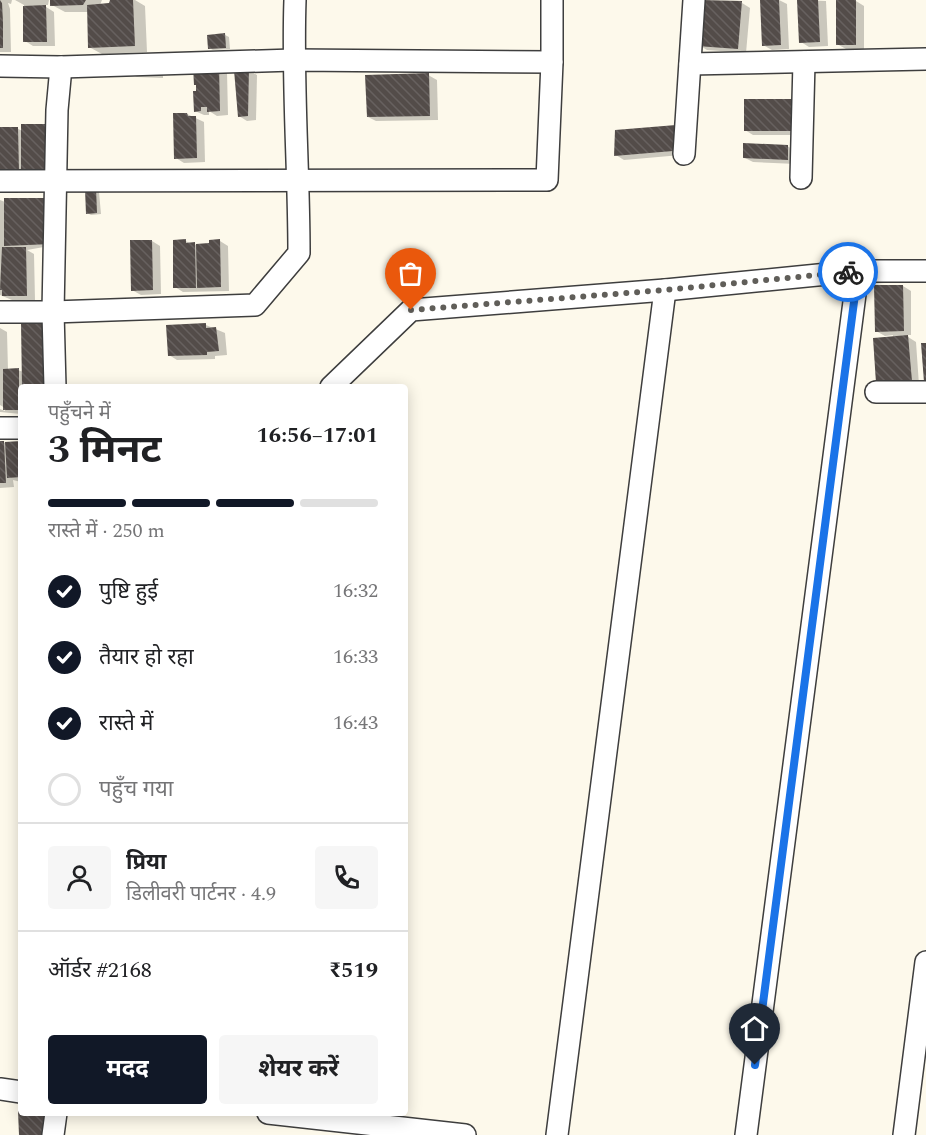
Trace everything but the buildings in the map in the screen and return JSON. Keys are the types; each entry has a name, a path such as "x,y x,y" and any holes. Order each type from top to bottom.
{"street":[{"path":"0,312 255,305 299,253 299,180 293,60 295,0"},
{"path":"0,181 547,180 552,0"},
{"path":"684,154 694,0"},
{"path":"690,64 926,58"},
{"path":"0,66 61,67 293,60 552,62"},
{"path":"801,178 804,62"},
{"path":"55,384 53,312 57,110 61,67"},
{"path":"746,1135 858,271"},
{"path":"334,384 411,310 665,290 858,271 926,271"},
{"path":"557,1135 665,290"},
{"path":"876,392 926,392"},
{"path":"0,428 18,428"},
{"path":"904,1135 926,962"},
{"path":"0,1089 18,1092"},
{"path":"53,1135 56,1116"},
{"path":"295,1116 465,1135"}],"way so far":[{"path":"411,310 665,290 848,272"}],"route":[{"path":"755,1065 858,271 848,272"}]}
